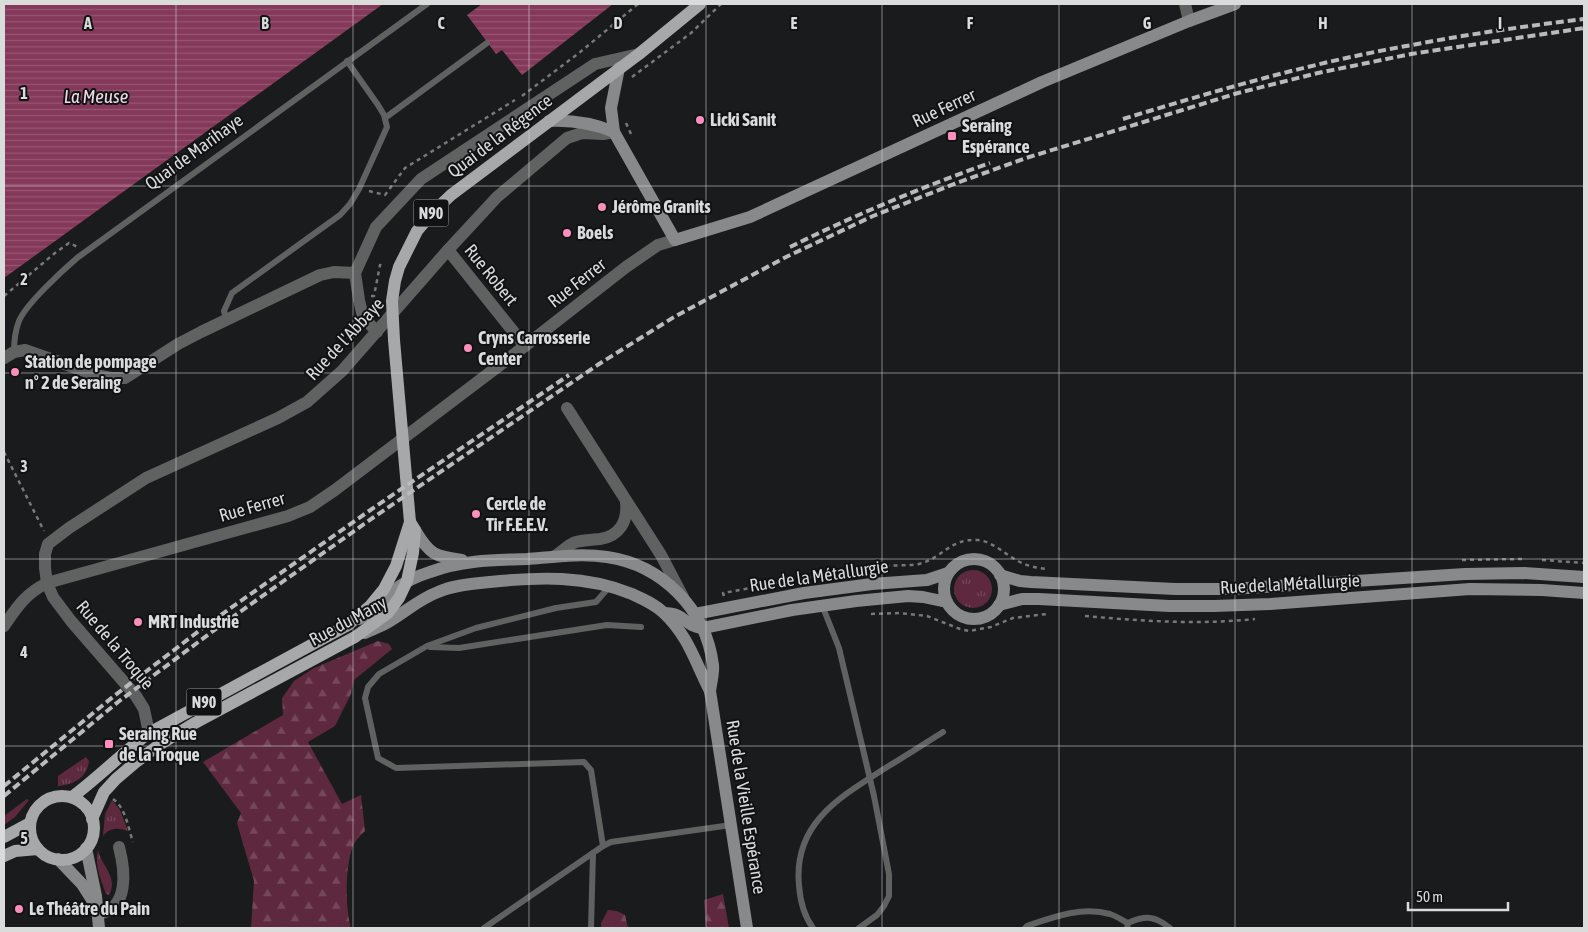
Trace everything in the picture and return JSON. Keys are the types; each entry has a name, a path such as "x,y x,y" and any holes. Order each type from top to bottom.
{"main road":[{"name":"Quai de la Régence","path":"413,526 394,340 392,301 399,267 417,230 451,195 639,54 700,4"},
{"name":"N90","path":"355,637 388,613 399,598 407,581 413,553 413,526"},
{"name":"N90","path":"348,625 370,606 384,589 413,526"},
{"name":"Rue du Many","path":"72,797 128,748 149,733 348,625"},
{"name":"Rue du Many","path":"86,848 93,834 92,819 104,792 136,762 193,724 355,637"},
{"path":"86,848 74,857 58,860 47,856 38,849 31,837 30,823 33,813 40,804 50,798 61,796 72,797 81,802 92,819"},
{"path":"4,837 30,823"},
{"path":"4,856 15,851 38,849"}],"street":[{"path":"1185,4 1189,21"},
{"name":"Rue Ferrer","path":"4,626 27,595 47,583 288,516 310,507 658,245 750,217 1042,82 1235,4"},
{"path":"377,332 363,316 358,300 355,272 376,227 421,178 595,64 639,54"},
{"path":"619,68 611,108 614,132 675,240"},
{"path":"549,121 586,123 614,132"},
{"name":"Rue de l'Abbaye","path":"48,544 69,528 146,478 278,418 307,402 332,381 497,197 562,141 582,133 603,134 614,132"},
{"name":"Rue Robert","path":"448,250 525,346"},
{"name":"Quai de Marihaye","path":"9,355 25,350 96,375 125,378 178,344 320,275 334,272 355,272"},
{"name":"Rue de la Vieille Espérance","path":"567,408 661,555 683,597 703,628 714,667 710,691"},
{"path":"553,557 563,552 569,545 601,539 618,531 623,525 626,516 626,502"},
{"path":"413,526 429,551 442,557 470,561"},
{"path":"47,583 45,554 48,544"},
{"path":"348,625 374,611 392,592 407,581 441,568 470,561 594,556 624,560 655,574 683,597"},
{"name":"Rue de la Métallurgie","path":"695,614 804,593 872,584 927,580 948,573 954,566 970,559 988,562 1000,575 1020,581 1175,589 1263,588 1465,574 1524,573 1584,577"},
{"path":"947,602 944,588 948,573"},
{"path":"999,605 1004,590 1000,575"},
{"name":"Rue du Many","path":"355,637 382,626 428,596 455,587 540,578 575,580 610,586 653,604 664,613"},
{"name":"Rue de la Troque","path":"47,583 53,597 71,621 114,669 140,702 147,718 149,733"},
{"name":"Rue de la Métallurgie","path":"703,628 822,605 908,596 947,602 952,610 959,615 977,619 986,617 999,605 1014,600 1038,599 1169,606 1241,605 1470,590 1542,590 1584,593"},
{"path":"664,613 678,615 693,627 703,628"},
{"name":"Rue de la Vieille Espérance","path":"664,613 684,636 710,691 746,928"},
{"path":"58,860 82,884 97,909 108,911 119,901 122,895 124,870 119,847"},
{"path":"86,848 96,896 99,928"}],"lane":[{"name":"Quai de Marihaye","path":"9,355 18,322 23,313 65,268 426,4"},
{"path":"385,118 487,43"},
{"path":"226,320 224,311 232,293 340,215 350,204 359,189 387,127 385,118 378,105 347,61"},
{"path":"603,846 591,770 584,762 396,768 378,758 365,698 368,686 379,674 426,646 476,628 556,608 596,602 610,586"},
{"path":"822,605 839,648 874,796 889,874 889,896 884,906 877,916 859,928"},
{"path":"426,646 459,648 607,625 641,627"},
{"path":"813,928 804,912 800,897 798,872 802,847 813,827 838,799 854,787 943,732"},
{"path":"484,928 611,842 731,825"},
{"path":"591,928 593,853"},
{"path":"1025,928 1060,915 1090,910 1112,914 1128,926 1140,918 1159,919 1170,928"}],"path":[{"path":"359,189 385,195 404,168 520,97 579,53 638,4"},
{"path":"630,79 690,34 721,4"},
{"path":"623,117 632,135"},
{"path":"4,296 55,253 70,243 86,251"},
{"path":"374,296 380,265 384,266"},
{"path":"4,452 37,516 48,544"},
{"path":"724,593 812,576 920,563 939,555 957,542 969,540 980,540 988,543 1028,565 1053,569"},
{"path":"1455,563 1461,560 1476,559 1525,559"},
{"path":"1540,560 1584,563"},
{"path":"111,798 121,807 133,842"}],"green space":[{"path":"973,570 986,576 992,589 986,602 973,608 960,602 954,589 960,576"},
{"path":"378,641 389,644 392,649 354,680 351,694 335,726 308,742 342,804 361,795 365,831 353,846 347,875 348,910 351,928 251,928 254,881 237,823 241,813 203,762 283,715 282,698 294,681 314,668"},
{"path":"86,757 89,761 88,767 82,776 74,782 58,786 58,776"},
{"path":"27,799 29,800 15,817 4,825 4,816"},
{"path":"112,800 120,810 128,831 114,829 108,831 103,836 105,814"},
{"path":"98,850 111,877 112,889 109,895 106,894 99,872"},
{"path":"723,894 729,928 706,928 704,900"},
{"path":"608,910 617,911 625,915 628,928 601,928 601,923"}],"water":[{"name":"La Meuse","path":"4,4 383,4 4,278"},
{"path":"482,4 613,4 522,75 502,50 496,54 467,15"}],"railway":[{"path":"1123,119 1230,87 1375,52 1455,37 1584,19"},
{"path":"4,796 118,702 213,631 374,517 599,364 674,317 786,257 873,216 954,184 1026,158 1238,93 1318,73 1411,54 1584,28"},
{"path":"790,247 889,202 990,163"},
{"path":"4,786 114,696 208,624 369,511 569,375"}],"place":[{"name":"Licki Sanit","path":"700,120"},
{"name":"Seraing Espérance","path":"952,136"},
{"name":"Jérôme Granits","path":"602,207"},
{"name":"Boels","path":"567,233"},
{"name":"Cryns Carrosserie Center","path":"468,348"},
{"name":"Station de pompage n° 2 de Seraing","path":"15,372"},
{"name":"Cercle de Tir F.E.E.V.","path":"476,514"},
{"name":"MRT Industrie","path":"138,622"},
{"name":"Seraing Rue de la Troque","path":"109,744"},
{"name":"Le Théâtre du Pain","path":"19,909"}]}
